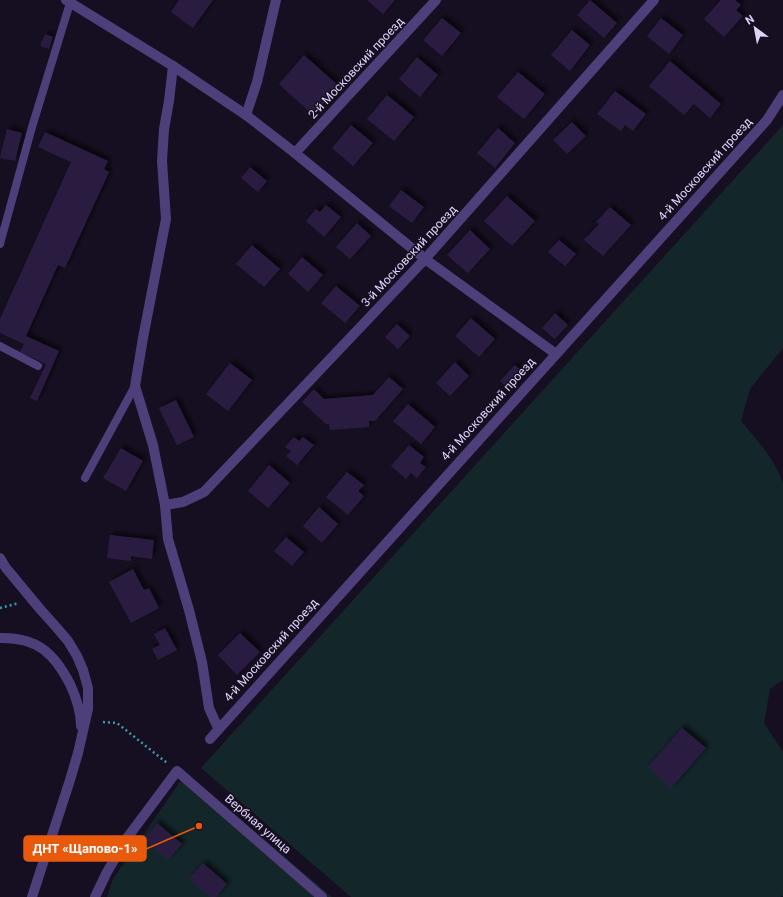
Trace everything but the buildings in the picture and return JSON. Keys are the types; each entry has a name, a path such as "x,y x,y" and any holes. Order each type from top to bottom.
{"street":[{"path":"246,116 257,82 276,0"},
{"name":"2-й Московский проезд","path":"295,153 436,0"},
{"name":"3-й Московский проезд","path":"165,506 183,502 204,492 426,259 654,0"},
{"path":"68,1 173,66 246,116 295,153 426,259 556,354"},
{"path":"173,66 164,129 162,161 166,219 135,386 153,445 165,506 168,539 189,610 202,662 209,708 218,728"},
{"name":"4-й Московский проезд","path":"210,739 218,728 767,120 783,95"},
{"path":"0,558 6,568 68,641 83,670 88,688 88,709 70,780 32,897"},
{"path":"0,638 17,639 33,644 44,650 57,662 73,691 78,706 81,721 80,742"},
{"path":"95,897 107,872 127,838 177,771"},
{"name":"Вербная улица","path":"177,771 322,897"}],"lane":[{"path":"0,244 68,1"},
{"path":"0,346 38,366"},
{"path":"84,478 135,386"}],"path":[{"path":"103,722 117,723 177,771"}],"green space":[{"path":"783,125 783,348 750,389 741,421 770,458 780,474 783,483 783,680 770,689 764,723 783,752 783,895 781,897 351,897 201,768"},
{"path":"186,773 332,897 107,897 113,879"}],"place":[{"name":"ДНТ «Щапово-1»","path":"199,826"}]}
